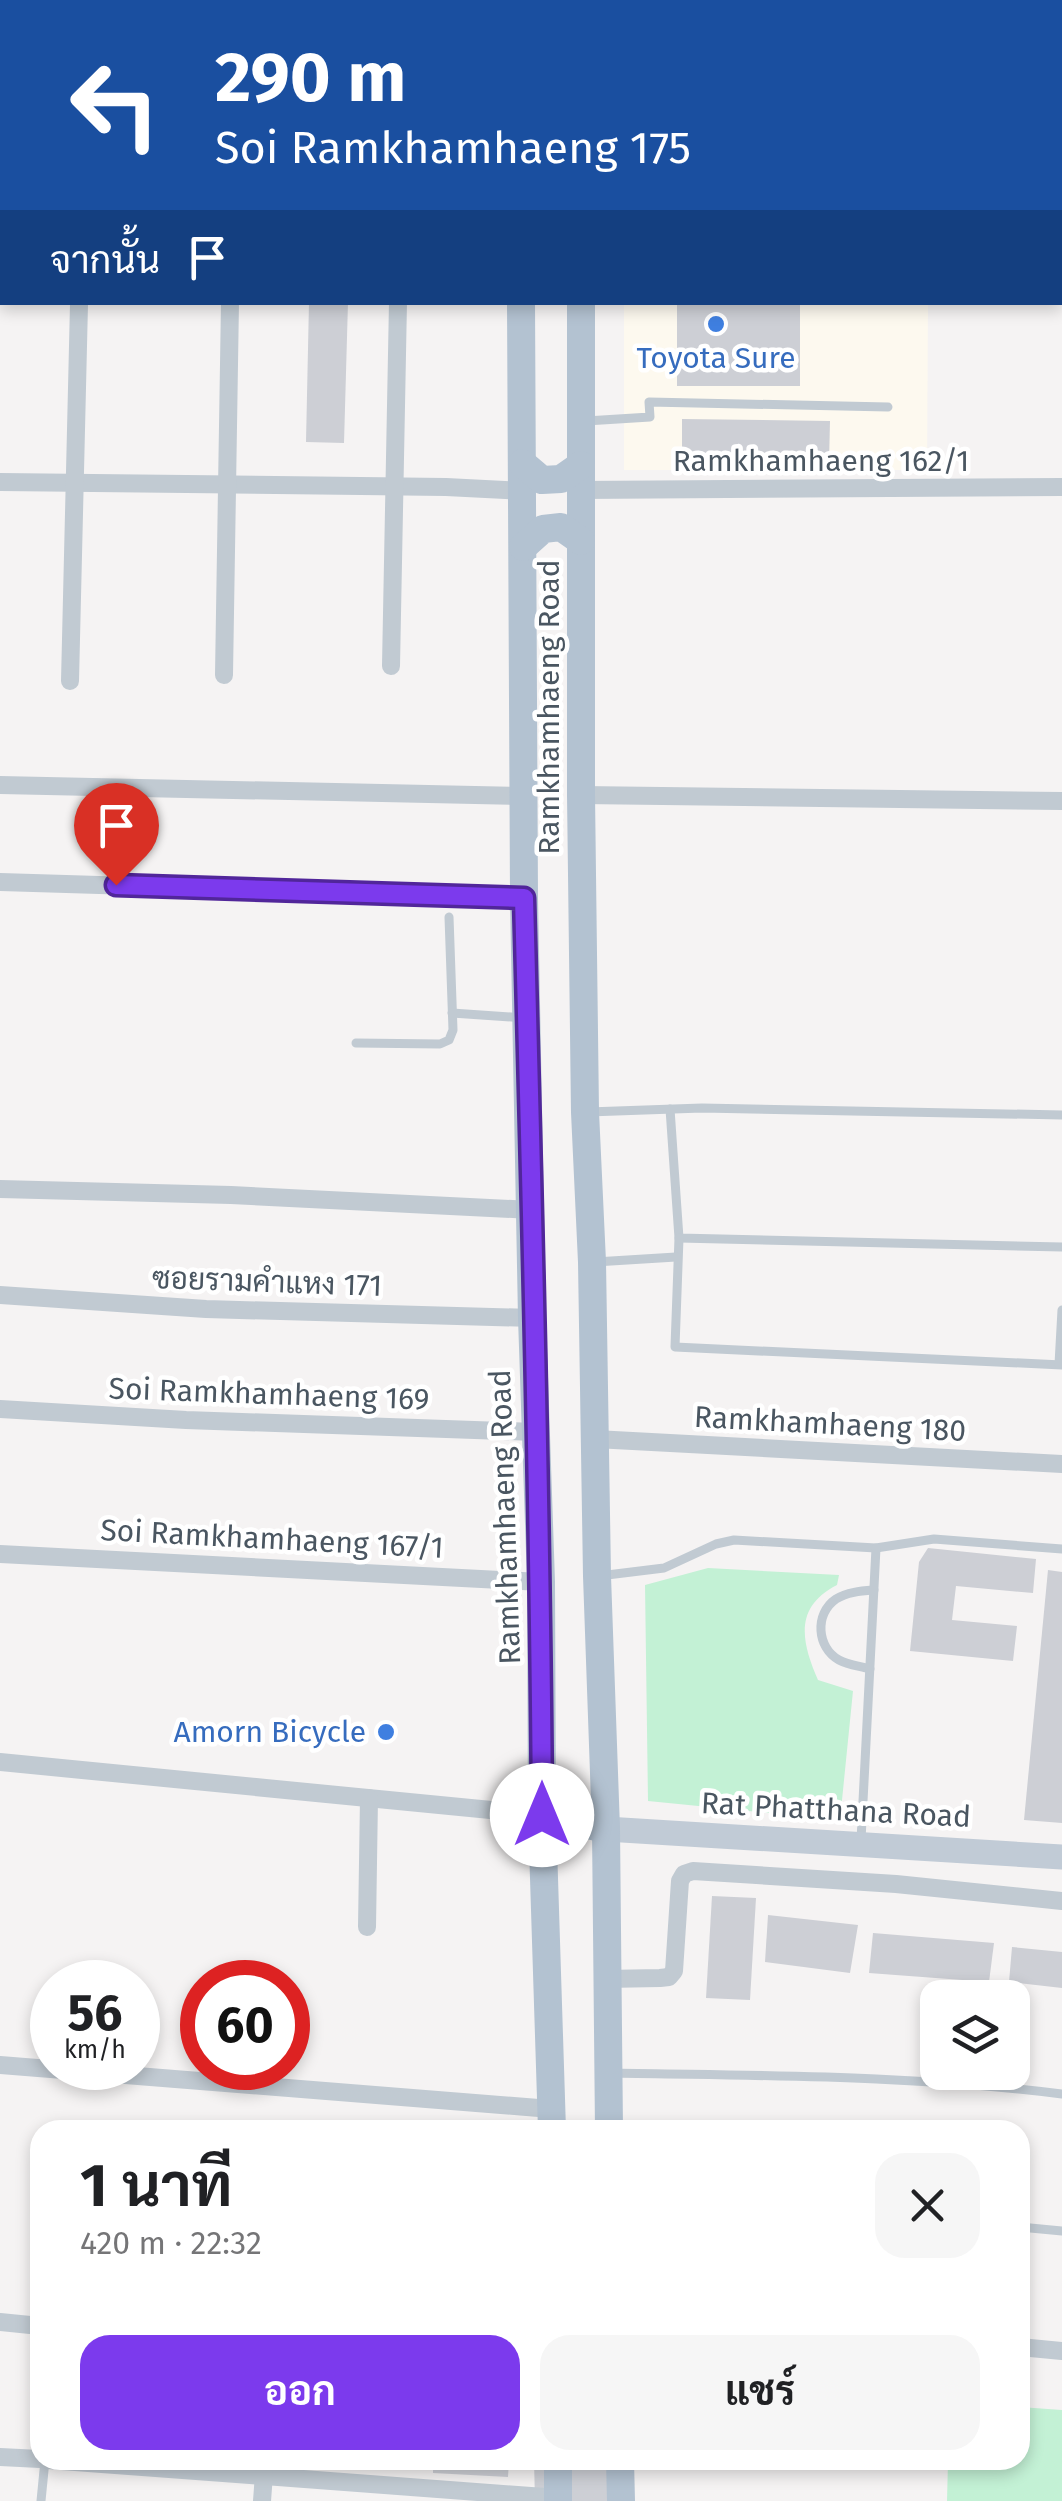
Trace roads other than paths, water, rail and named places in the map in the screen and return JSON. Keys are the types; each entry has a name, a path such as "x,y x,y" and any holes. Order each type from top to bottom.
{"main road":[{"name":"Ramkhamhaeng Road","path":"521,305 524,898 532,1318 542,1582 542,1815 552,2119"},
{"name":"Ramkhamhaeng Road","path":"582,305 585,1112 606,1829 608,2120"},
{"path":"522,477 581,478"},
{"path":"523,548 543,530 561,527 581,541"},
{"path":"542,1815 606,1829"},
{"path":"558,2470 558,2500"},
{"path":"620,2470 621,2501"}],"street":[{"path":"70,680 79,305"},
{"path":"224,675 230,305"},
{"path":"391,666 398,305"},
{"path":"0,482 392,487 522,477"},
{"name":"Ramkhamhaeng 162/1","path":"581,478 1062,486"},
{"path":"0,786 523,796"},
{"path":"581,795 1062,802"},
{"path":"0,882 524,898"},
{"path":"0,1189 231,1195 532,1210"},
{"name":"ซอยรามคำแหง 171","path":"0,1295 206,1309 532,1318"},
{"name":"Soi Ramkhamhaeng 169","path":"0,1410 535,1432"},
{"name":"Ramkhamhaeng 180","path":"595,1439 1062,1464"},
{"name":"Soi Ramkhamhaeng 167/1","path":"0,1554 542,1582"},
{"path":"0,1762 542,1815"},
{"path":"367,1926 369,1798"},
{"name":"Rat Phatthana Road","path":"606,1829 1062,1857"},
{"path":"896,1884 899,1845"},
{"path":"605,1979 669,1977 674,1971 680,1882 684,1874 693,1870 1062,1900"},
{"path":"0,2065 552,2119"},
{"path":"0,2322 30,2325"},
{"path":"1030,2348 1062,2352"},
{"path":"0,2457 30,2459"},
{"path":"201,2470 558,2500"},
{"path":"262,2501 264,2474"}],"lane":[{"path":"581,422 650,416 650,402 888,407"},
{"path":"356,1043 440,1044 449,1040 449,918"},
{"path":"452,1013 527,1018"},
{"path":"585,1112 670,1109 1062,1115"},
{"path":"670,1109 679,1238 675,1347 1061,1364 1062,1310"},
{"path":"679,1238 1062,1247"},
{"path":"592,1262 676,1257"},
{"path":"596,1576 664,1568 734,1540 876,1548 934,1540 1062,1548"},
{"path":"861,1842 876,1548"},
{"path":"870,1669 835,1658 822,1639 821,1626 823,1614 837,1598 874,1590"},
{"path":"607,2073 878,2078 1062,2094"},
{"path":"1030,2228 1062,2230"},
{"path":"41,2501 43,2470"}],"place":[{"name":"Toyota Sure","path":"716,324"},
{"name":"Amorn Bicycle","path":"386,1732"}]}
